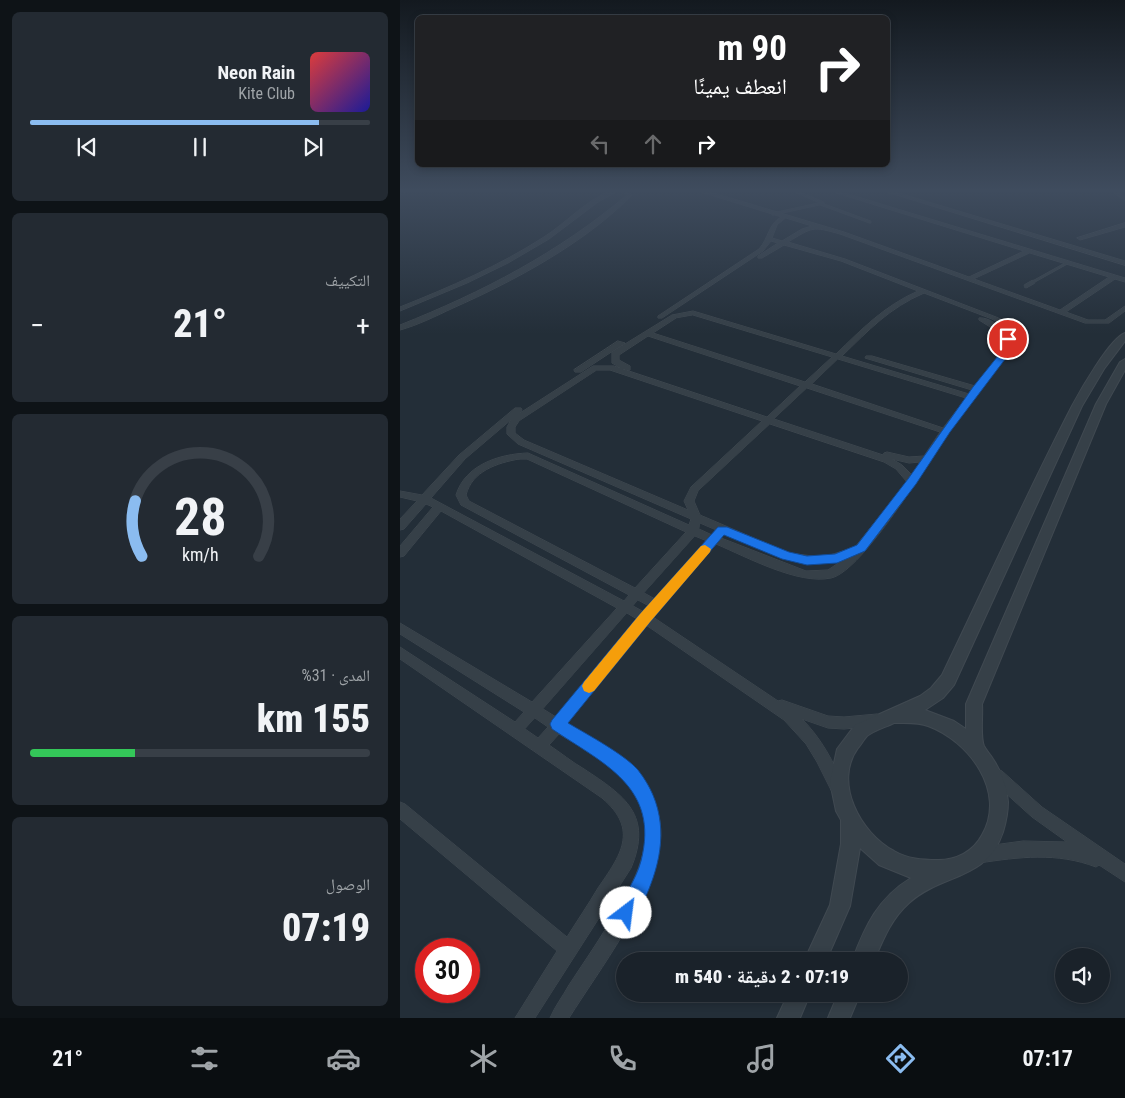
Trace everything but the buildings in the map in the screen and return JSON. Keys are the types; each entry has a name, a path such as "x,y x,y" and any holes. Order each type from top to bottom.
{"street":[{"path":"400,309 467,282 545,239"},
{"path":"400,328 468,298 544,259 574,239"},
{"path":"790,239 698,300 695,306 703,311 973,393"},
{"path":"854,239 1083,321 1100,323 1109,321 1125,308"},
{"path":"988,239 1125,280"},
{"path":"1044,239 1125,263"},
{"path":"400,526 462,457 515,412 748,260 769,241 843,260 920,292 1001,321 1014,328 1018,336 973,393 912,482 861,548 837,571 815,576 784,568 713,540 528,456 496,461 481,469 464,485 461,495 469,506 656,605"},
{"path":"969,279 1029,251"},
{"path":"1060,312 1114,277"},
{"path":"515,730 693,531 696,518 690,505 692,493 885,312 920,292"},
{"path":"842,353 693,313 674,316 647,332 615,354 615,361 625,367 886,460 905,472 912,482"},
{"path":"647,332 946,431"},
{"path":"839,790 839,767 846,746 860,730 925,702 938,694 948,680 1077,406 1102,364 1113,348 1125,336"},
{"path":"975,748 974,704 1084,443 1102,404 1125,362"},
{"path":"861,548 837,558 807,561 786,556 521,442 511,434 510,427 516,419 584,374 596,368 606,367 891,456 910,460 928,459"},
{"path":"400,494 424,499 440,506 645,618 789,716 809,735 824,758 839,790 849,820 851,844 840,906 819,952"},
{"path":"400,553 440,506"},
{"path":"540,746 645,618 722,530"},
{"path":"400,628 608,756 632,776 648,804 653,821 654,838 650,861 633,900 560,1018"},
{"path":"400,652 540,746 618,803 629,820 631,831 630,846 625,862 524,1018"},
{"path":"764,699 828,722 844,723 918,716 942,723 965,738 1004,784 1037,812 1125,874"},
{"path":"849,820 862,838 878,854 892,861 920,871 941,871 955,868 978,855 988,843 995,830 998,814 997,791 989,768"},
{"path":"400,809 568,949"},
{"path":"978,855 1036,850 1074,851 1093,857 1125,874"},
{"path":"867,952 882,918 902,895 941,871"},
{"path":"788,1018 795,1002"},
{"path":"839,1018 846,1002"}],"lane":[{"path":"1026,286 1067,263"}],"slow traffic":[{"path":"589,686 705,549"}],"route":[{"path":"626,913 643,882 650,861 654,838 653,821 648,804 632,776 620,765 558,724 645,618 722,530 786,556 807,561 837,558 861,548 912,482 976,389 1011,346 1008,339"}]}
